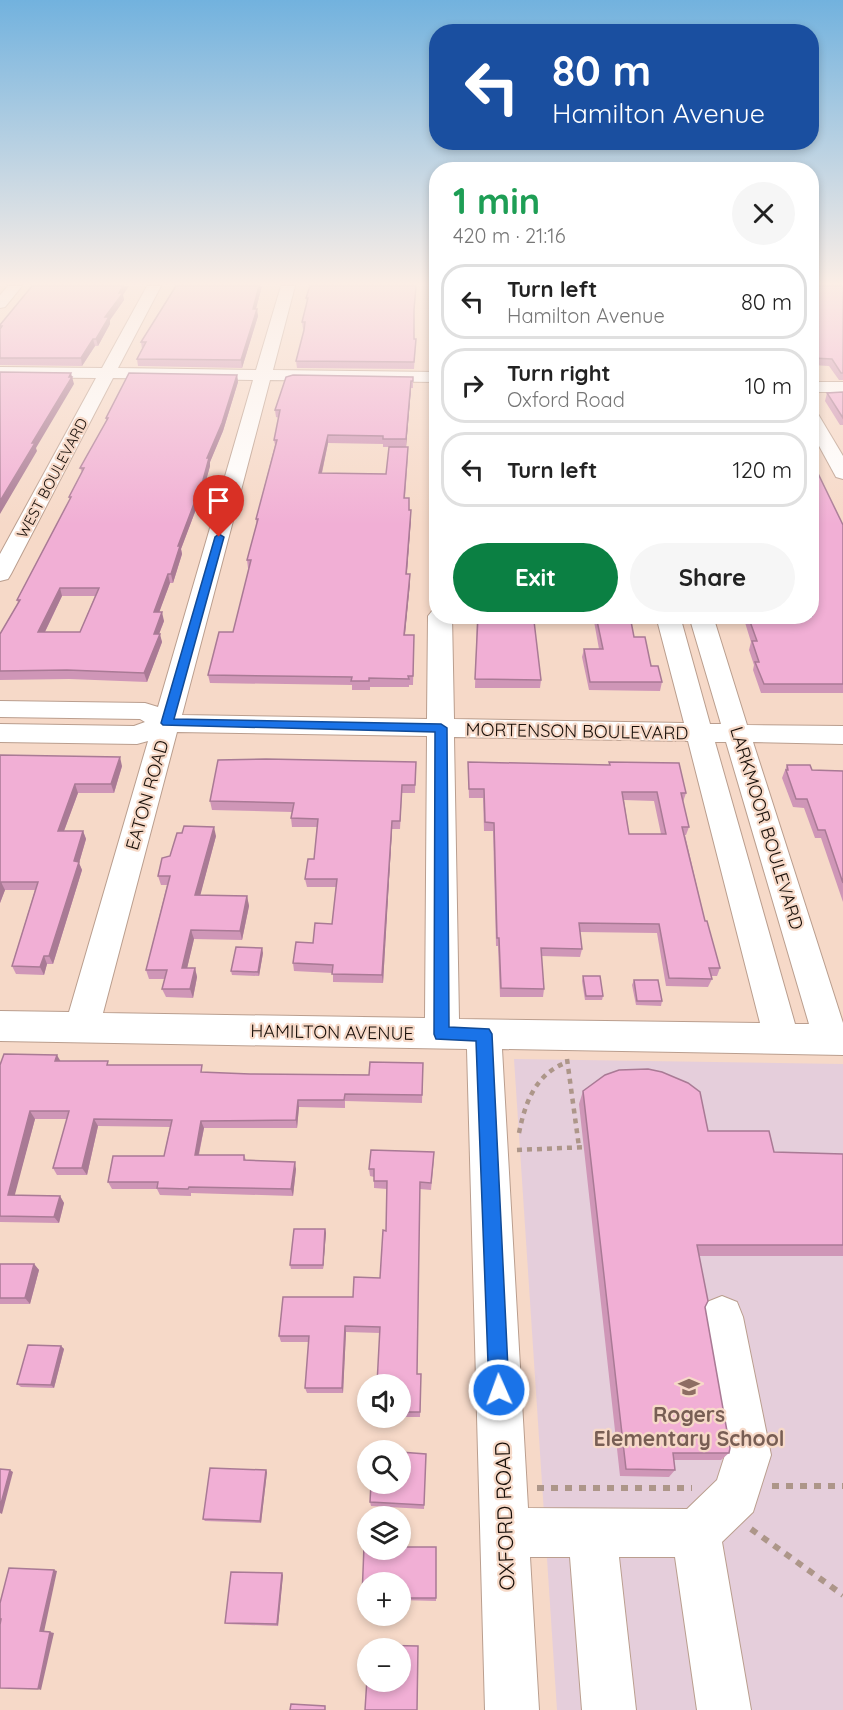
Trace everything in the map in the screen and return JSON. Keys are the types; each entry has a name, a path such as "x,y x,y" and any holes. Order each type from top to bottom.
{"street":[{"name":"WEST BOULEVARD","path":"0,574 111,366"},
{"name":"EATON ROAD","path":"82,1027 267,366"},
{"path":"0,372 429,377"},
{"path":"819,377 843,377"},
{"path":"819,387 843,387"},
{"path":"819,430 843,473"},
{"path":"440,624 441,1034"},
{"name":"LARKMOOR BOULEVARD","path":"670,624 782,1039"},
{"name":"LARKMOOR BOULEVARD","path":"704,624 837,1040"},
{"name":"MORTENSON BOULEVARD","path":"0,709 145,711 167,723"},
{"name":"MORTENSON BOULEVARD","path":"0,733 137,735 167,723 843,735"},
{"name":"HAMILTON AVENUE","path":"0,1026 837,1040"},
{"name":"OXFORD ROAD","path":"484,1034 503,1150 505,1534 512,1710"},
{"path":"505,1534 696,1533 736,1495 748,1455 722,1317"},
{"path":"591,1532 609,1710"},
{"path":"696,1533 724,1710"}],"path":[{"path":"579,1147 567,1060 550,1071 531,1094 503,1150 598,1147"}],"shaded area":[{"name":"Rogers Elementary School","path":"514,1059 843,1064 843,1710 557,1710"}],"building":[{"path":"836,366 843,366 843,373"},
{"path":"0,372 71,373 69,377 72,377 0,501"},
{"path":"129,373 237,375 222,423 207,458 209,458 203,480 178,546 180,546 171,574 168,574 154,612 162,612 154,634 160,634 144,673 67,670 0,671 0,634 20,600 17,600 71,497 69,497 84,468 80,468 108,418 106,418","holes":["60,588 99,588 80,632 38,632"]},
{"path":"293,375 413,377 406,439 383,439 383,436 328,435 319,473 386,474 389,447 408,447 404,498 409,498 409,510 411,510 406,574 410,574 404,635 414,635 413,676 408,676 409,679 369,678 369,681 351,681 352,677 208,675 219,632 233,632 251,560 247,560 258,519 256,519 277,440 274,440 280,410 275,410 286,377"},
{"path":"843,392 843,418 827,393"},
{"path":"819,475 843,525 843,684 764,684 755,662 759,662 752,641 757,641 751,624 819,624"},
{"path":"478,624 534,624 541,680 475,679"},
{"path":"598,624 632,624 634,637 645,637 651,666 658,666 662,682 590,682 584,649 603,649"},
{"path":"0,755 120,757 111,784 75,784 58,831 83,831 74,861 79,862 49,956 44,956 40,967 12,966 38,882 1,882 0,885"},
{"path":"218,760 416,762 415,785 402,785 400,821 392,821 382,975 332,974 333,965 293,963 296,942 313,943 315,923 332,924 337,879 305,879 308,859 314,859 318,819 291,818 294,803 210,801"},
{"path":"468,762 610,765 609,762 679,763 686,793 681,793 689,827 682,827 705,921 707,921 720,968 709,968 712,979 669,978 659,924 579,923 582,949 541,948 544,989 501,988 499,938 497,938 494,823 485,822 484,789 469,789","holes":["622,792 657,792 666,834 629,834"]},
{"path":"787,765 810,765 812,770 843,771 843,883 825,830 818,830 807,799 796,799 786,770 788,770"},
{"path":"184,826 214,827 195,895 247,896 240,931 191,930 182,968 195,968 190,989 162,989 167,970 146,970 170,876 158,876 162,858 170,856 177,833 182,833"},
{"path":"236,947 262,948 258,972 231,971"},
{"path":"583,976 600,976 603,996 586,996"},
{"path":"634,980 658,980 662,1001 637,1001"},
{"path":"4,1054 57,1055 55,1061 108,1061 107,1065 202,1065 201,1072 250,1074 369,1075 370,1062 423,1063 422,1095 345,1094 344,1100 298,1100 296,1120 201,1121 195,1155 244,1155 244,1160 295,1162 291,1189 157,1188 158,1182 108,1182 113,1156 164,1156 172,1120 94,1119 82,1168 53,1168 69,1111 30,1111 8,1195 60,1196 54,1217 0,1216 0,1065"},
{"path":"648,1069 688,1083 700,1092 708,1131 769,1131 774,1152 843,1154 843,1245 697,1245 708,1301 705,1307 730,1448 729,1453 673,1453 675,1470 626,1469 583,1091 605,1075 619,1070"},
{"path":"371,1150 434,1152 431,1183 420,1182 417,1374 421,1374 420,1412 411,1412 411,1374 378,1374 380,1327 345,1326 342,1388 305,1388 309,1336 279,1336 283,1297 353,1297 354,1277 380,1278 383,1230 386,1231 387,1181 374,1181 374,1169 369,1169"},
{"path":"294,1229 325,1229 323,1265 290,1265"},
{"path":"0,1264 34,1264 25,1298 0,1298"},
{"path":"28,1345 61,1346 51,1385 17,1384"},
{"path":"411,1453 426,1454 424,1505 370,1502 370,1494 411,1494"},
{"path":"210,1468 266,1470 260,1521 203,1519"},
{"path":"0,1469 10,1470 0,1507"},
{"path":"411,1547 436,1547 436,1598 411,1598 411,1572 363,1572 363,1560 411,1560"},
{"path":"9,1568 54,1570 40,1631 50,1632 38,1689 0,1688 0,1603"},
{"path":"231,1572 282,1573 277,1624 225,1623"},
{"path":"411,1646 418,1646 417,1710 365,1710 366,1692 411,1692"},
{"path":"291,1704 325,1706 325,1710 290,1710"}],"place":[{"name":"Rogers Elementary School","path":"689,1387"}],"route":[{"path":"219,537 167,723 441,728 441,1034 484,1034 499,1390"}]}
